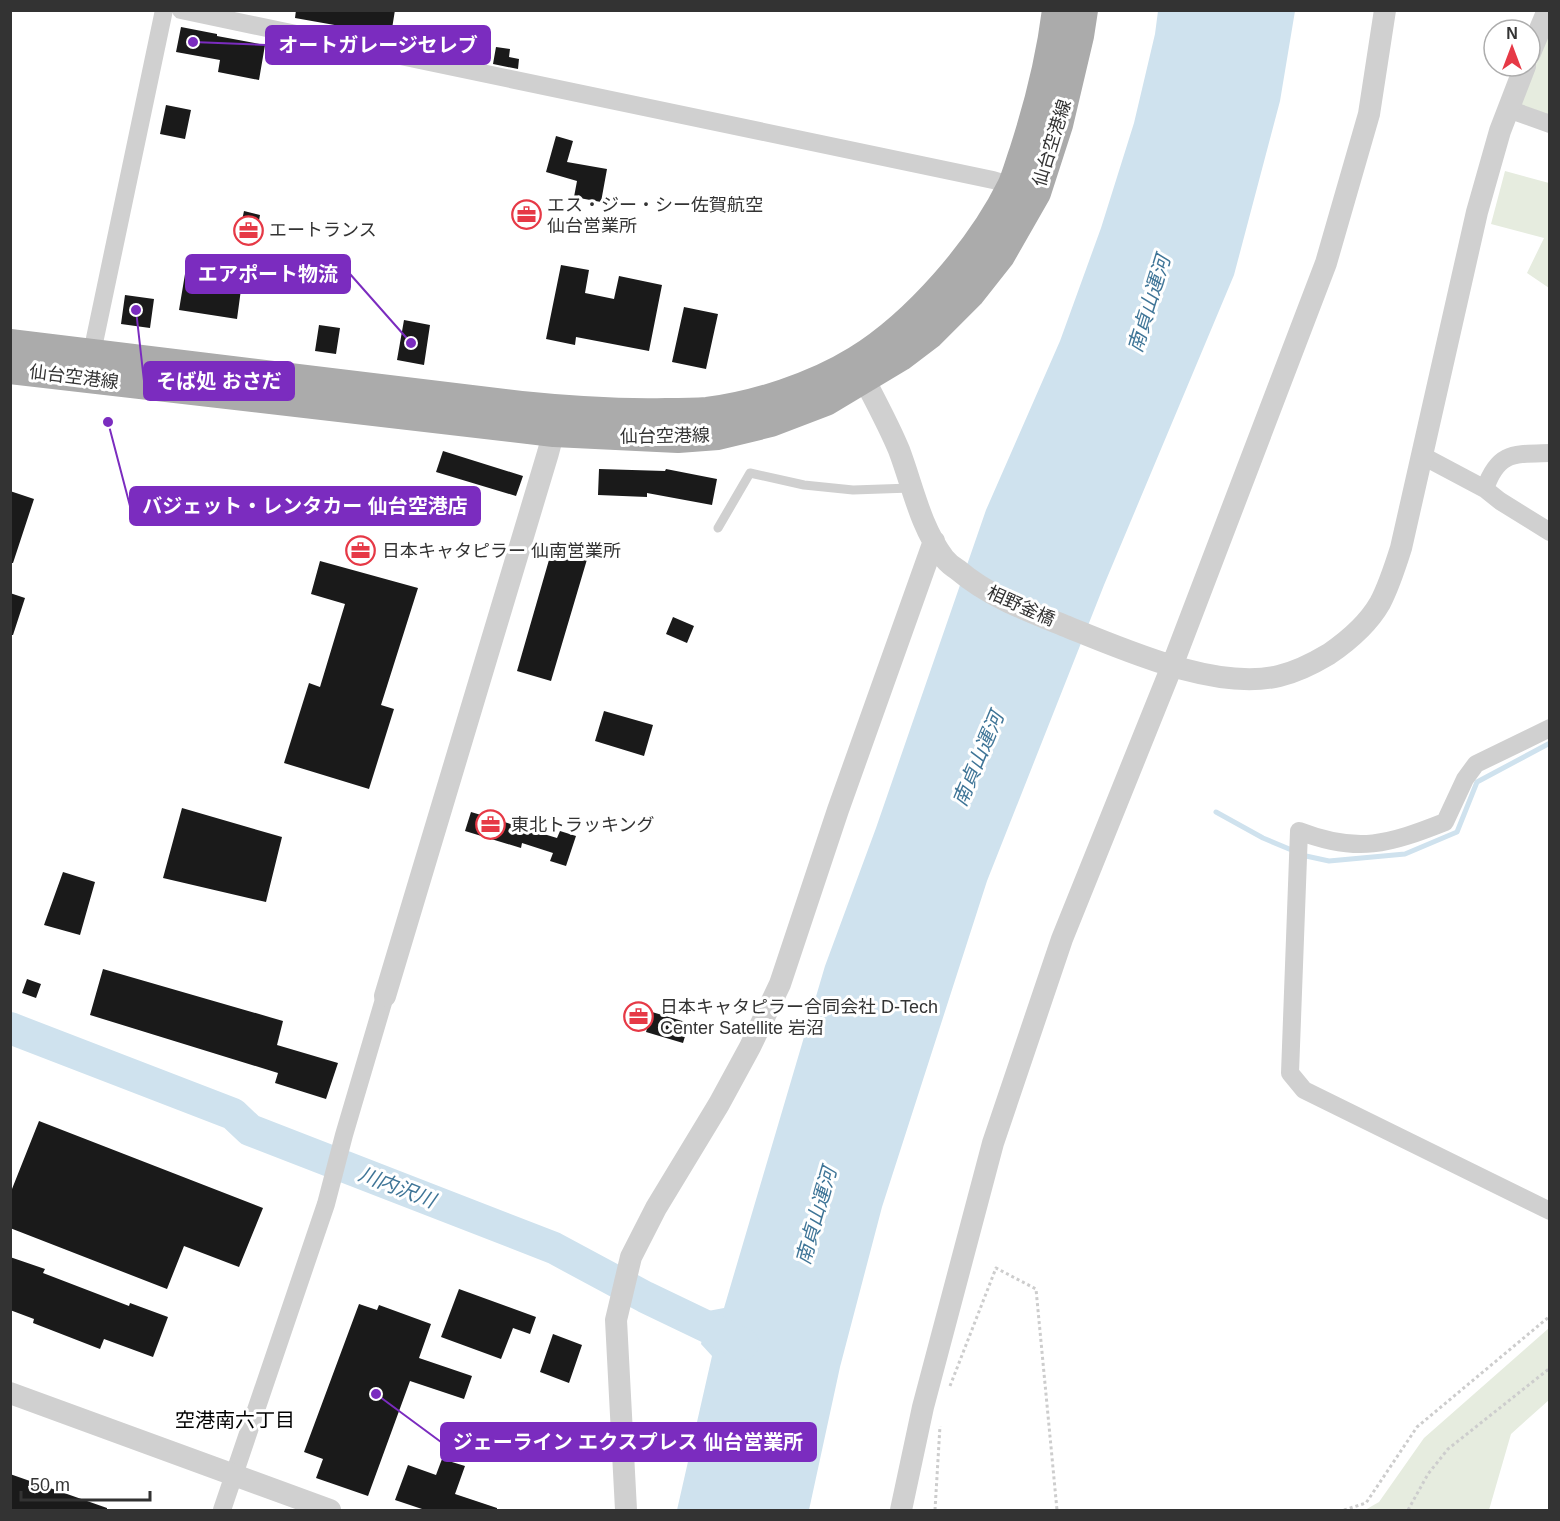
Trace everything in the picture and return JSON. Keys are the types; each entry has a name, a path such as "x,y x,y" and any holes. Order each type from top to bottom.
{"main road":[{"name":"仙台空港線","path":"1024,189 1036,111 1056,10"},
{"name":"仙台空港線","path":"10,343 90,365 556,421 631,413 706,411 762,399 816,379 860,371 887,338 946,282 1024,189 1059,125 1084,10"},
{"name":"仙台空港線","path":"10,370 90,365"}],"street":[{"path":"90,365 164,10"},
{"path":"182,10 969,175 1024,189"},
{"path":"901,1510 923,1407 993,1143 1062,939 1172,666 1326,263 1369,114 1385,10"},
{"path":"1542,24 1548,10"},
{"name":"相野釜橋","path":"940,550 975,585 1011,604 1172,666 1220,677 1248,679 1279,676 1316,661 1344,644 1365,623 1379,604 1389,584 1401,548 1457,306 1476,212 1500,131 1520,78"},
{"path":"1508,109 1550,124"},
{"path":"626,1510 616,1320 631,1257 656,1208 740,1066 780,984 838,810 940,550 924,524 898,450 860,371"},
{"path":"222,1510 326,1204 344,1135 556,421"},
{"path":"1485,489 1497,464 1507,457 1517,453 1550,453"},
{"path":"1421,455 1485,489 1550,532"},
{"path":"1550,728 1476,764 1465,779 1445,822 1393,841 1358,845 1320,839 1299,831 1290,1073 1304,1090 1550,1211"},
{"path":"10,1393 330,1510"}],"lane":[{"path":"717,528 750,473 804,485 853,490 911,488"}],"path":[{"path":"950,1388 996,1268 1036,1289 1057,1510"},
{"path":"1344,1510 1366,1503 1417,1427 1550,1316"},
{"path":"1408,1510 1428,1474 1448,1449 1550,1368"},
{"path":"923,1407 942,1409 934,1510"}],"shaded area":[{"path":"1549,34 1549,132 1515,119 1530,78 1542,78 1542,50"},
{"path":"1505,171 1549,183 1549,288 1527,273 1544,238 1491,224"},
{"path":"1549,1328 1549,1400 1511,1434 1489,1510 1365,1510 1379,1502 1424,1438"}],"water":[{"name":"南貞山運河","path":"1158,11 1295,11 1280,101 1234,275 1104,585 987,881 882,1207 840,1367 809,1510 677,1510 712,1356 701,1344 708,1311 724,1308 825,966 876,828 986,510 1060,341 1101,228 1134,123 1155,34"}],"building":[{"path":"296,10 395,10 391,35 295,18"},
{"path":"181,27 265,45 259,80 218,72 220,60 176,52"},
{"path":"496,47 510,49 509,57 519,59 518,69 493,64"},
{"path":"166,105 191,110 185,139 160,134"},
{"path":"556,136 573,141 567,162 607,169 601,202 574,197 577,181 546,172"},
{"path":"244,211 260,215 255,242 238,239"},
{"path":"561,265 589,270 585,293 614,299 619,276 662,285 649,351 576,337 575,345 546,339"},
{"path":"185,274 242,282 237,319 179,310"},
{"path":"125,295 154,299 150,328 121,324"},
{"path":"684,307 718,314 706,369 672,362"},
{"path":"404,320 430,325 424,365 397,360"},
{"path":"319,325 340,328 336,354 315,351"},
{"path":"443,451 523,476 516,496 436,472"},
{"path":"599,469 665,471 666,469 717,479 712,505 647,493 647,497 598,495"},
{"path":"10,491 34,499 13,563 10,563"},
{"path":"553,546 588,556 551,681 517,671"},
{"path":"320,561 418,588 381,705 394,709 369,789 284,763 309,683 320,687 345,604 311,594"},
{"path":"10,593 25,598 13,635 10,635"},
{"path":"673,617 694,626 687,643 666,634"},
{"path":"604,711 653,725 644,756 595,741"},
{"path":"182,808 282,837 266,902 163,878"},
{"path":"471,812 557,838 560,831 576,836 566,866 550,861 553,853 522,843 521,848 465,831"},
{"path":"63,872 95,882 80,935 44,925"},
{"path":"103,969 283,1021 277,1045 338,1063 326,1099 275,1083 278,1073 90,1015"},
{"path":"27,979 41,984 36,998 22,993"},
{"path":"652,1012 689,1023 683,1043 646,1032"},
{"path":"39,1121 263,1208 239,1267 184,1246 167,1289 10,1228 10,1194"},
{"path":"10,1257 45,1269 43,1273 129,1306 130,1303 168,1317 153,1357 104,1339 100,1349 33,1323 34,1319 10,1310"},
{"path":"459,1289 536,1317 530,1334 513,1328 501,1359 441,1337"},
{"path":"359,1304 377,1310 379,1305 431,1324 419,1358 472,1376 464,1399 410,1381 368,1496 316,1478 323,1459 304,1452"},
{"path":"553,1334 582,1345 569,1383 540,1372"},
{"path":"442,1459 465,1466 455,1494 497,1508 497,1510 425,1510 395,1500 408,1465 436,1475"},
{"path":"10,1474 107,1508 107,1510 10,1510"}],"waterway":[{"path":"1216,812 1263,838 1306,856 1329,861 1405,854 1457,832 1477,782 1550,743"},
{"name":"川内沢川","path":"10,1028 233,1114 250,1130 554,1248 645,1297 743,1344"}],"place":[{"name":"オートガレージセレブ","path":"193,42"},
{"name":"エス・ジー・シー佐賀航空 仙台営業所","path":"526,215"},
{"name":"エートランス","path":"248,230"},
{"name":"そば処 おさだ","path":"136,310"},
{"name":"エアポート物流","path":"411,343"},
{"name":"バジェット・レンタカー 仙台空港店","path":"108,422"},
{"name":"日本キャタピラー 仙南営業所","path":"361,551"},
{"name":"東北トラッキング","path":"490,825"},
{"name":"日本キャタピラー合同会社 D-Tech Center Satellite 岩沼","path":"639,1017"},
{"name":"ジェーライン エクスプレス 仙台営業所","path":"376,1394"}],"district":[{"name":"空港南六丁目","path":"235,1420"}]}
